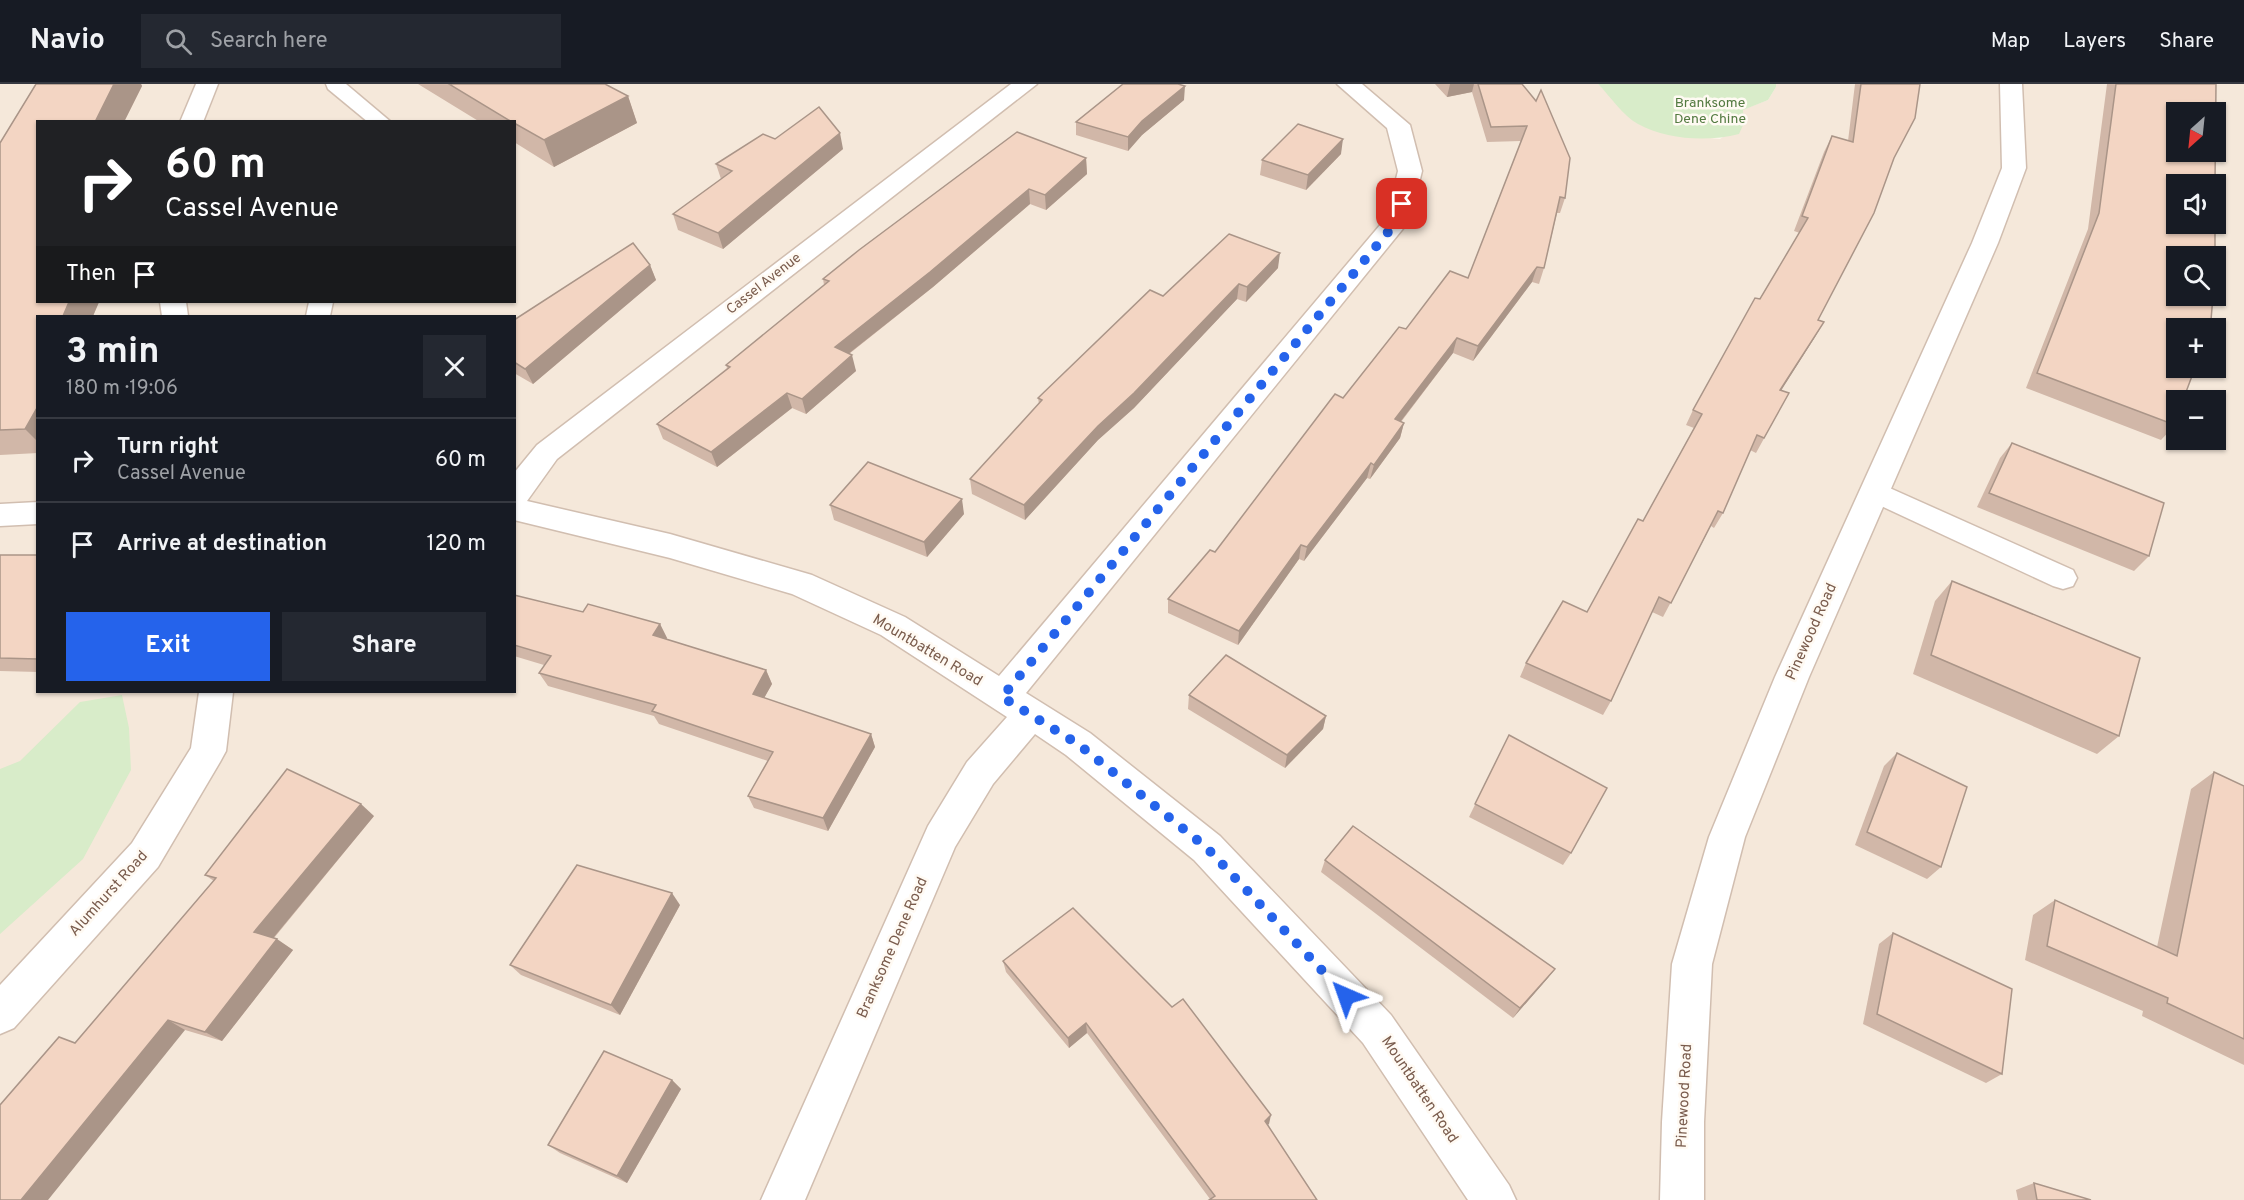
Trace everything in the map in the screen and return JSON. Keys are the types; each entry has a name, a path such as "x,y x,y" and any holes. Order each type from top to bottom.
{"street":[{"path":"192,120 207,84"},
{"name":"Cassel Avenue","path":"516,493 547,452 994,106 1026,84"},
{"path":"1017,705 1398,220 1410,171 1398,125 1348,84"},
{"name":"Pinewood Road","path":"1682,1200 1683,1122 1692,964 1727,837 1792,677 1984,243 2014,168 2010,84"},
{"name":"Mountbatten Road","path":"516,509 670,546 801,584 893,626 1078,744 1207,848 1377,1029 1494,1200"},
{"path":"0,515 36,513"},
{"name":"Alumhurst Road","path":"0,1014 146,855 208,751 216,693"},
{"name":"Branksome Dene Road","path":"783,1200 941,838 1017,705"}],"lane":[{"path":"335,85 379,120"},
{"path":"1874,491 2063,578"}],"shaded area":[{"path":"0,84 1598,84 1637,123 1667,134 1720,139 1744,123 1742,110 1768,100 1776,84 2244,84 2244,1200 0,1200"}],"green space":[{"name":"Branksome Dene Chine","path":"1598,84 1776,84 1776,87 1768,100 1743,110 1744,123 1739,134 1701,139 1662,133 1638,124 1622,111"},
{"path":"122,695 129,728 131,770 83,859 0,934 0,769 20,761 80,702"}],"building":[{"path":"36,84 114,84 96,120 36,120 36,303 69,303 63,315 36,315 36,410 25,429 0,430 0,143"},
{"path":"449,84 605,84 628,96 544,140 516,124 516,120 509,120"},
{"path":"1123,84 1185,86 1142,121 1128,137 1076,122"},
{"path":"1478,84 1522,84 1536,101 1541,90 1570,158 1565,198 1560,197 1544,268 1537,267 1478,346 1457,338 1395,419 1404,423 1374,465 1371,463 1307,547 1301,545 1239,631 1168,599 1210,550 1215,552 1335,394 1343,398 1399,327 1406,329 1450,271 1468,278 1527,126 1491,127"},
{"path":"1861,84 1920,84 1915,118 1894,158 1874,213 1818,320 1824,322 1780,390 1789,393 1764,438 1757,435 1723,513 1718,511 1671,603 1659,597 1611,701 1526,663 1563,601 1587,612 1638,519 1643,521 1702,414 1693,410 1755,298 1760,299 1808,218 1802,216 1832,136 1853,142"},
{"path":"2116,84 2216,84 2216,102 2166,102 2166,162 2215,162 2215,174 2166,174 2166,234 2215,234 2215,246 2166,246 2166,306 2212,306 2211,318 2166,318 2166,378 2191,378 2187,390 2166,390 2166,422 2037,373 2099,213"},
{"path":"819,107 840,133 718,233 673,214 732,171 716,164 763,134 775,139"},
{"path":"1298,124 1343,139 1308,175 1262,160"},
{"path":"1017,132 1086,158 1045,195 1029,189 930,272 835,347 852,355 802,399 787,393 711,452 657,424 730,367 726,365 829,281 823,279"},
{"path":"1229,234 1280,253 1247,287 1239,284 1134,393 1098,426 1024,505 970,479 1042,400 1038,398 1150,290 1163,296"},
{"path":"633,243 650,265 525,369 516,363 516,319"},
{"path":"2012,443 2164,503 2149,556 1989,493"},
{"path":"868,462 962,499 924,542 830,505"},
{"path":"0,555 36,555 36,659 0,658"},
{"path":"1952,581 2140,658 2119,736 1931,655"},
{"path":"516,595 583,612 588,604 660,624 653,635 766,670 753,694 871,734 823,818 748,796 773,752 652,711 656,705 539,673 551,656 516,646"},
{"path":"1226,655 1326,716 1287,755 1189,695"},
{"path":"1509,735 1607,788 1571,853 1475,804"},
{"path":"1897,753 1967,787 1941,867 1867,832"},
{"path":"287,769 361,804 254,932 277,939 205,1032 168,1020 21,1200 0,1200 0,1105 59,1037 75,1043 216,878 205,875"},
{"path":"2214,772 2244,786 2244,1039 2167,1003 2168,998 2047,946 2055,900 2177,956"},
{"path":"1353,826 1555,969 1520,1008 1325,860"},
{"path":"577,865 672,893 611,1005 510,965"},
{"path":"1073,908 1172,1007 1183,999 1271,1115 1265,1121 1317,1200 1209,1200 1215,1196 1086,1023 1068,1038 1003,961"},
{"path":"1893,933 2012,989 2002,1074 1877,1014"},
{"path":"604,1051 672,1080 617,1176 548,1145"},
{"path":"2034,1183 2091,1200 2037,1200"}],"route":[{"path":"1346,996 1207,848 1078,744 1002,697 1398,220 1402,204"}]}
